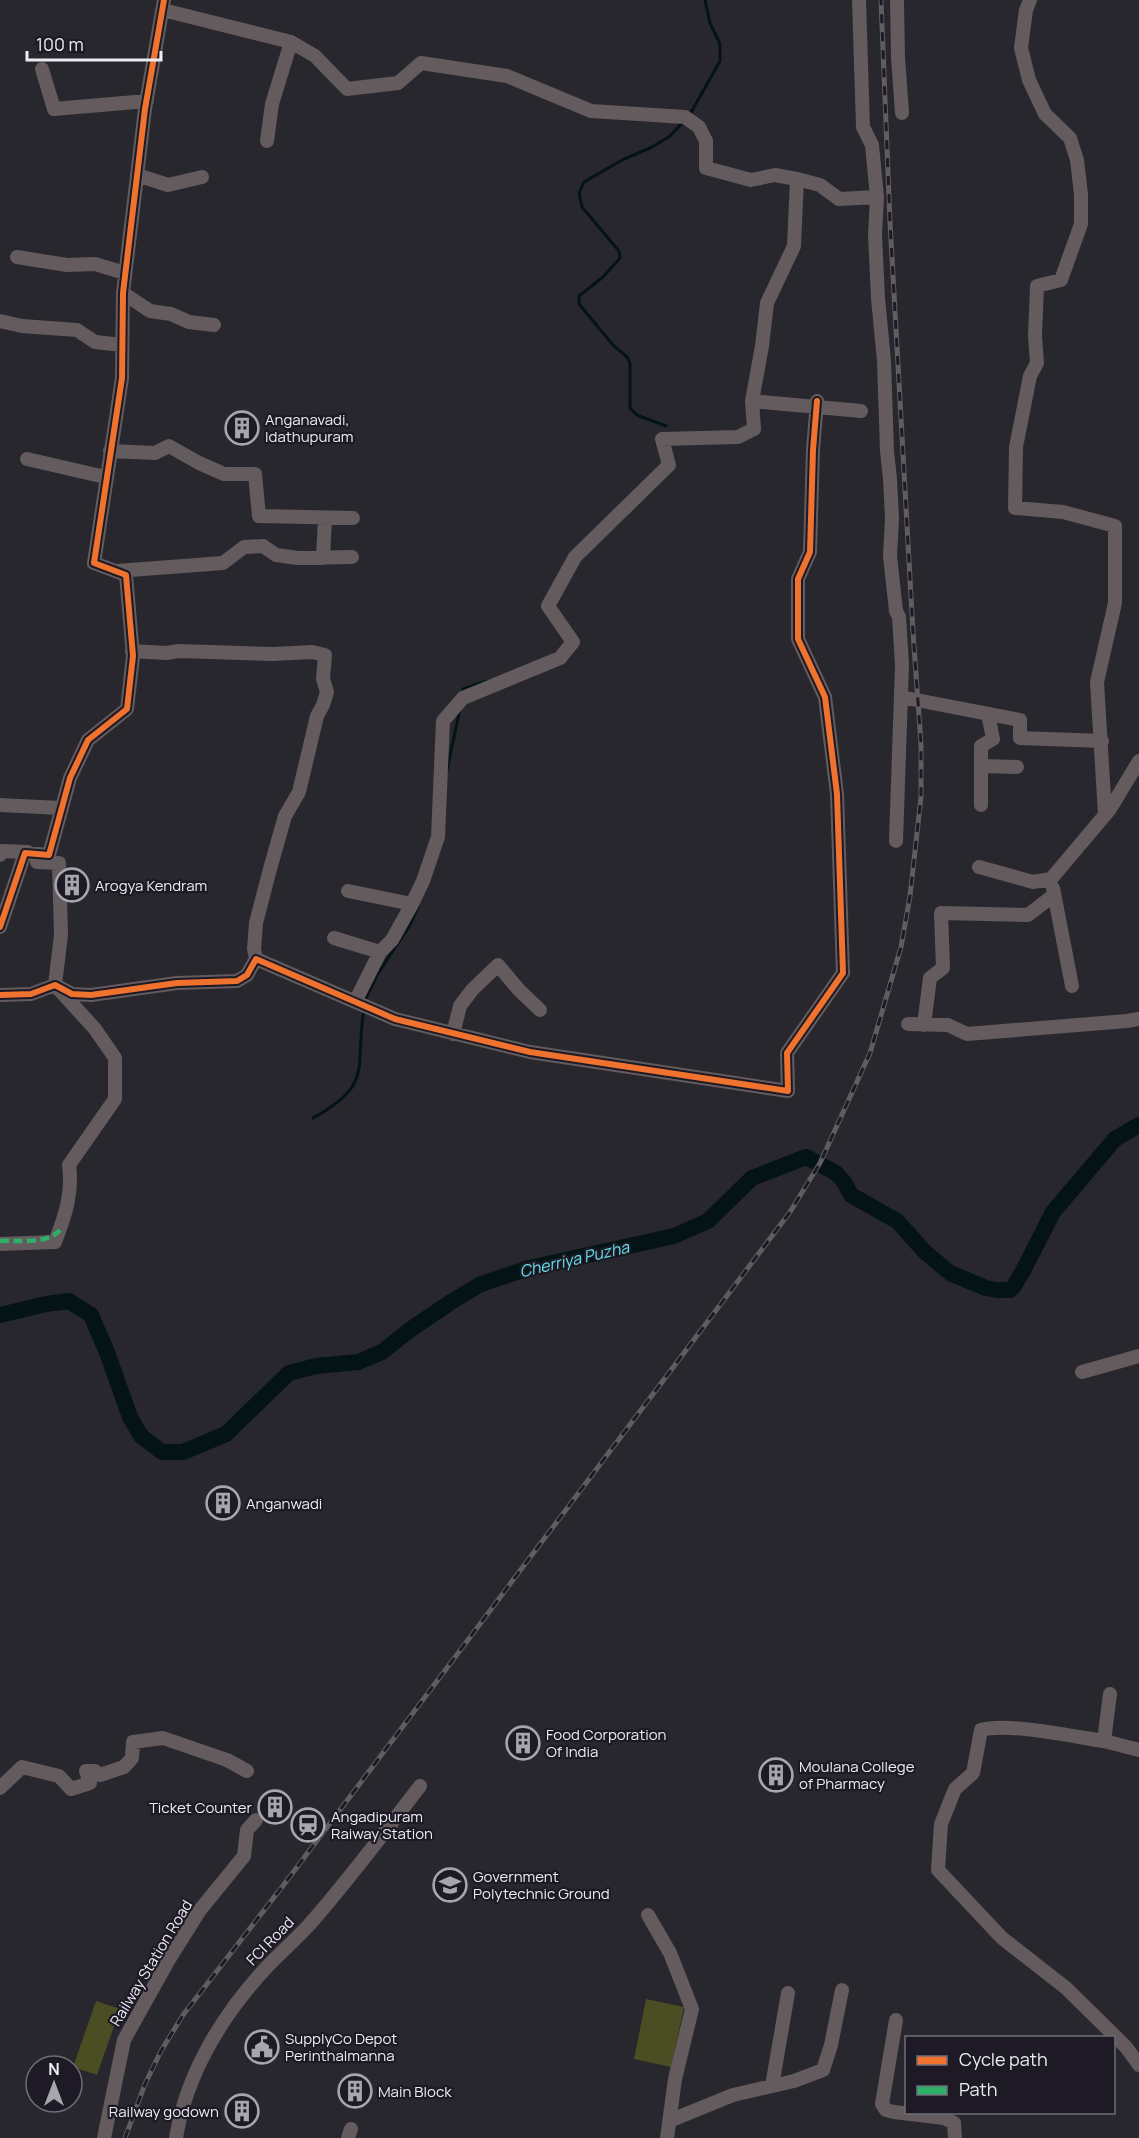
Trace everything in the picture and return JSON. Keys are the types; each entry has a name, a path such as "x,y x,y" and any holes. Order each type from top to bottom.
{"street":[{"path":"859,0 863,127 872,145 877,197 875,235 878,298 892,508 890,556 896,611 899,617 902,665 897,841"},
{"path":"897,0 902,113"},
{"path":"1030,0 1026,10 1021,48 1023,58 1029,80 1045,114 1070,138 1077,160 1081,194 1081,224 1060,280 1038,286 1035,336 1038,363 1030,376 1016,447 1015,508 1063,512 1115,526 1115,603 1097,682 1105,815"},
{"path":"25,856 49,855 70,778 88,740 127,710 132,651 126,575 94,563 105,477 122,378 123,293 137,175 164,5 291,42 315,56 347,89 398,83 421,63 507,76 591,111 685,117 699,127 706,141 706,168 751,180 775,175 797,179 820,185 839,199 877,197"},
{"path":"267,141 272,104 291,42"},
{"path":"42,69 54,110 147,102"},
{"path":"137,175 168,185 202,177"},
{"path":"355,1002 380,952 392,940 412,904 423,881 438,837 443,721 463,698 560,658 573,642 548,606 575,556 669,465 662,439 738,437 754,429 752,401 767,303 794,246 797,179"},
{"path":"17,257 67,266 95,264 125,273"},
{"path":"123,293 150,311 171,314 189,322 214,325"},
{"path":"0,321 22,326 77,330 95,342 122,345"},
{"path":"752,401 817,405 861,411"},
{"path":"256,959 395,1019 453,1034 530,1052 788,1091 788,1053 843,973 837,794 825,697 798,639 798,579 810,552 813,450 817,405"},
{"path":"110,451 155,453 169,446 224,474 255,474 259,516 353,518"},
{"path":"27,459 105,477"},
{"path":"323,558 326,518"},
{"path":"117,572 223,563 244,547 263,546 276,555 298,558 352,556"},
{"path":"0,995 31,994 55,985 72,994 91,995 177,983 237,981 247,975 256,959 254,949 256,923 272,861 285,816 299,792 316,716 327,692 323,679 325,655 312,652 273,654 132,651"},
{"path":"901,697 1020,720 1020,738 1102,741"},
{"path":"981,805 981,746 993,739 987,714"},
{"path":"980,867 1033,882 1051,879 1105,815 1139,761"},
{"path":"981,766 1017,767"},
{"path":"0,806 61,808"},
{"path":"0,855 1,851 59,863 61,935 55,985 95,1029 115,1058 115,1099 69,1165 72,1183 65,1216 56,1242 0,1245"},
{"path":"0,927 25,856"},
{"path":"1051,879 1072,986"},
{"path":"348,891 412,904"},
{"path":"924,1025 930,978 943,968 941,913 1028,915 1054,895"},
{"path":"334,938 380,952"},
{"path":"453,1034 460,1006 472,990 498,965 540,1010"},
{"path":"908,1024 948,1025 967,1034 1127,1021 1139,1018"},
{"path":"1082,1372 1139,1356"},
{"path":"1104,1741 1110,1694"},
{"path":"1115,2036 1066,1988 1002,1938 938,1870 941,1824 955,1789 973,1773 981,1730 991,1727 1048,1732 1104,1741 1139,1750"},
{"path":"0,1788 22,1767 58,1776 71,1789 90,1783 86,1771 96,1771 100,1775 124,1767 132,1758 133,1742 163,1737 227,1760 247,1771"},
{"name":"FCI Road","path":"176,2138 193,2080 215,2034 264,1970 310,1923 420,1786"},
{"name":"Railway Station Road","path":"104,2138 124,2040 168,1961 200,1910 244,1856 247,1830 256,1820"},
{"path":"648,1915 670,1953 692,2009 675,2079 667,2138"},
{"path":"669,2121 733,2095 810,2076 823,2070 831,2045 842,1990"},
{"path":"772,2086 788,1993"},
{"path":"896,2020 882,2104 886,2110 905,2113"},
{"path":"1115,2036 1139,2065"},
{"path":"911,2114 944,2118 954,2123 956,2138"}],"green space":[{"path":"646,1999 684,2007 671,2067 634,2059"},
{"path":"96,2001 120,2009 97,2075 84,2071 84,2054 78,2054"}],"waterway":[{"path":"689,116 720,61 720,44 710,23 705,0"},
{"path":"666,426 637,415 630,408 630,363 579,304 579,296 603,277 620,258 619,251 582,207 579,193 584,182 622,160 652,147 670,136 684,121"},
{"path":"463,693 463,689 487,681"},
{"path":"447,770 460,709"},
{"path":"365,1000 377,975 410,925 418,907"},
{"path":"313,1118 333,1106 346,1095 354,1084 360,1061 364,1010"},
{"name":"Cherriya Puzha","path":"0,1315 69,1301 91,1315 130,1417 141,1436 162,1452 183,1452 226,1434 289,1373 316,1366 358,1362 382,1352 411,1329 481,1284 529,1268 674,1236 708,1221 752,1178 806,1157 836,1173 851,1195 897,1221 924,1251 950,1273 986,1288 1010,1290 1024,1269 1053,1212 1115,1139 1139,1125"}],"railway":[{"path":"125,2138 145,2084 161,2051 183,2015 790,1212 820,1163 870,1053 901,947 910,896 921,797 921,744 890,222 881,0"}],"marked path":[{"path":"0,1241 40,1240 60,1230"}],"cycle path":[{"path":"0,927 25,853 49,855 70,778 88,740 127,709 133,656 126,575 94,563 122,378 123,293 145,109 164,0"},
{"path":"0,995 31,994 55,985 72,994 91,995 177,983 237,981 247,975 256,959 395,1019 530,1052 788,1091 787,1053 843,973 837,794 825,697 798,639 798,579 810,552 817,401"}],"place":[{"name":"Anganavadi, Idathupuram","path":"242,428"},
{"name":"Arogya Kendram","path":"72,885"},
{"name":"Anganwadi","path":"223,1503"},
{"name":"Food Corporation Of India","path":"523,1743"},
{"name":"Moulana College of Pharmacy","path":"776,1775"},
{"name":"Ticket Counter","path":"275,1807"},
{"name":"Angadipuram Raiway Station","path":"308,1825"},
{"name":"Government Polytechnic Ground","path":"450,1885"},
{"name":"SupplyCo Depot Perinthalmanna","path":"262,2047"},
{"name":"Main Block","path":"355,2091"},
{"name":"Railway godown","path":"242,2111"}]}
